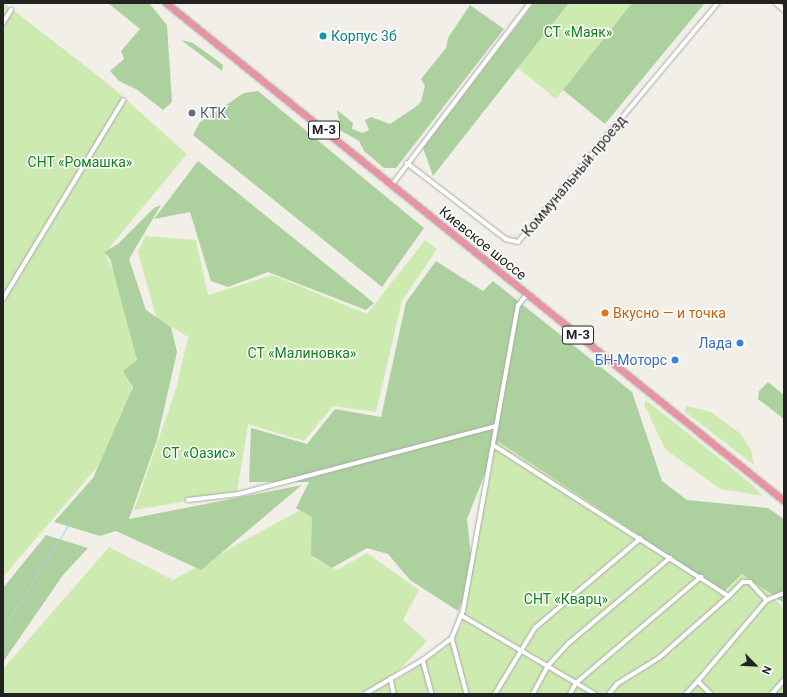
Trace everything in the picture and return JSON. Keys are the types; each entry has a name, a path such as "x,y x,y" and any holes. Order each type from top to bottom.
{"highway":[{"name":"Киевское шоссе","path":"166,3 784,501"}],"street":[{"path":"392,185 407,163 530,3"},
{"name":"Коммунальный проезд","path":"407,163 506,239 518,242 718,3"},
{"path":"776,3 784,10"},
{"path":"3,23 12,10"},
{"path":"3,299 123,101"},
{"path":"364,694 423,660 452,638 461,615 495,446 496,426 518,306 526,294"},
{"path":"188,500 239,494 496,426"},
{"path":"495,446 729,596"},
{"path":"494,694 519,649 535,628 640,539"},
{"path":"533,694 548,666 569,643 670,558"},
{"path":"570,694 576,683 701,577"},
{"path":"609,694 617,684 659,658 743,582 750,582 767,600"},
{"path":"686,694 767,600 784,593"},
{"path":"461,615 595,694"},
{"path":"452,638 467,694"},
{"path":"423,660 432,694"},
{"path":"391,678 394,694"},
{"path":"772,694 784,680"},
{"path":"698,681 711,694"}],"green space":[{"name":"СНТ «Ромашка»","path":"4,3 111,86 187,154 105,253 141,333 130,395 98,466 3,577"},
{"path":"108,3 149,3 167,25 172,102 163,110 136,89 119,81 110,71 124,59 121,51 140,29"},
{"path":"534,3 569,3 433,176 423,148"},
{"name":"СТ «Маяк»","path":"569,3 632,3 556,99 518,68"},
{"path":"632,3 705,3 605,124 563,90"},
{"path":"470,5 504,29 396,168 384,168 364,151 359,141 338,129 334,124 339,120 337,110 353,123 352,129 363,133 369,130 365,120 371,117 390,124 414,108 421,102 425,86 421,79 446,48 448,38"},
{"path":"181,40 193,43 218,61 223,65 222,71"},
{"path":"258,91 424,228 382,287 193,135 200,122 244,93"},
{"path":"198,161 374,303 366,310 268,272 228,287 211,281 190,212 154,219"},
{"path":"161,205 129,259 146,310 171,327 177,352 157,440 129,519 302,485 201,570 116,531 100,536 54,522 93,478 133,387 123,371 137,360 110,259 104,252 118,244 154,208"},
{"path":"145,236 196,240 208,295 273,275 367,314 425,240 437,249 402,301 376,412 333,406 304,441 248,424 237,493 134,510 176,389 188,337 156,317 138,252"},
{"path":"436,261 483,291 493,281 632,392 662,481 687,500 768,508 784,519 784,603 742,574 724,592 498,441 467,519 473,574 458,611 410,580 388,554 367,548 332,568 311,555 312,517 296,508 309,482 249,482 251,428 307,444 335,409 381,417 406,302"},
{"path":"768,382 784,395 784,419 758,399 759,391"},
{"path":"646,400 748,481 763,496 720,489 665,449 644,404"},
{"path":"687,406 711,412 741,434 751,450 754,465 684,411"},
{"name":"СНТ «Кварц»","path":"497,436 726,592 745,571 784,608 784,694 3,694 3,669 109,547 173,580 302,509 336,532 314,558 337,570 367,553 419,590 403,620 427,641 391,678 393,682 445,648 462,625"},
{"path":"46,535 88,548 63,575 3,662 3,588"}],"waterway":[{"path":"3,628 71,521"}],"place":[{"name":"Корпус 3б","path":"323,36"},
{"name":"КТК","path":"192,113"},
{"name":"Вкусно — и точка","path":"605,313"},
{"name":"Лада","path":"740,343"},
{"name":"БН-Моторс","path":"675,360"}],"park label":[{"name":"СТ «Малиновка»","path":"302,353"},
{"name":"СТ «Оазис»","path":"199,453"}]}
